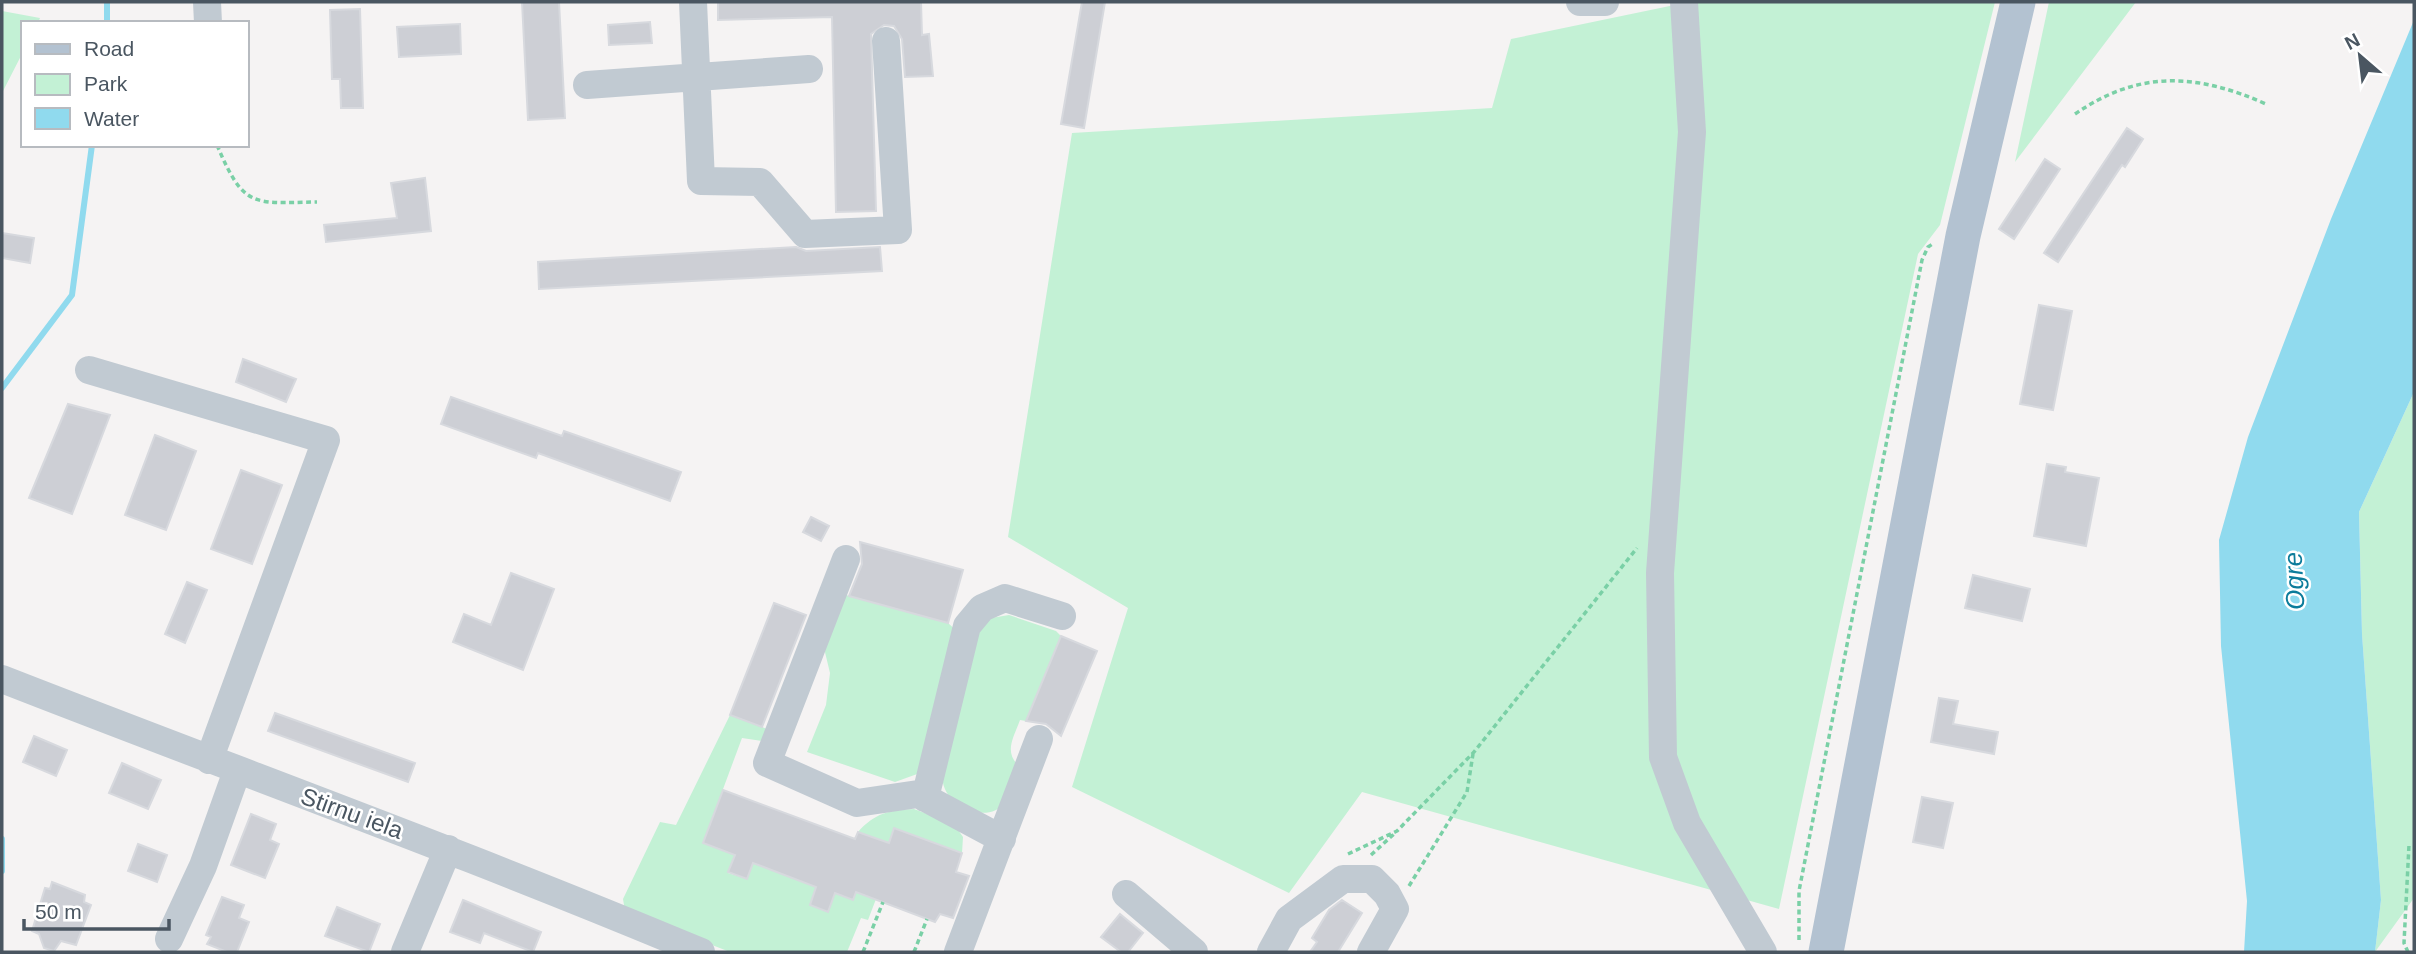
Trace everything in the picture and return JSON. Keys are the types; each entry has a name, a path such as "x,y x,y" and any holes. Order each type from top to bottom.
{"main road":[{"path":"1826,952 1963,236 2018,2"}],"street":[{"path":"207,2 208,21"},
{"path":"693,2 701,181 760,182 805,234 898,230 886,41"},
{"path":"1580,2 1605,2"},
{"path":"1684,2 1692,132 1660,573 1663,757 1687,824 1763,952"},
{"path":"587,85 809,69"},
{"path":"89,370 326,440 209,760"},
{"path":"846,559 767,763 857,803 918,794 1002,839"},
{"path":"925,798 967,626 982,608 1005,598 1062,616"},
{"name":"Stirnu iela","path":"2,679 237,771 448,849 701,952"},
{"path":"958,952 1039,739"},
{"path":"169,939 204,866 237,771"},
{"path":"405,952 448,849"},
{"path":"1271,952 1289,919 1343,879 1372,879 1387,894 1395,909 1371,952"},
{"path":"1126,894 1194,952"}],"path":[{"path":"2075,114 2116,89 2180,79 2236,91 2266,104"},
{"path":"218,147 233,184 261,203 317,202"},
{"path":"1799,952 1799,891 1922,260 1928,247 1938,240 1963,236"},
{"path":"1340,859 1397,831 1474,752 1633,551 1665,529"},
{"path":"1395,909 1467,792 1474,752"},
{"path":"2408,952 2404,943 2409,845"},
{"path":"863,952 883,902"},
{"path":"914,952 927,919"}],"green space":[{"path":"1689,2 1995,2 1940,225 1918,254 1779,909 1362,792 1289,893 1072,787 1128,608 1008,537 1072,133 1492,108 1511,39"},
{"path":"2049,2 2136,2 2015,162"},
{"path":"2,11 40,18 39,21 21,21 21,56 2,93"},
{"path":"2414,392 2414,898 2375,952 2381,900 2362,634 2359,512"},
{"path":"846,595 948,623 959,633 920,773 895,782 807,752 826,705 830,673 824,648"},
{"path":"1009,615 1056,631 1061,636 1026,721 1020,720 1012,740 1012,757 1021,768 1013,790 998,809 979,813 960,806 946,792 942,770 945,736 958,680 969,648 985,619"},
{"path":"730,715 767,729 762,741 742,738 703,843 735,855 728,873 747,879 753,863 816,887 810,905 827,912 835,893 853,900 859,885 876,899 868,920 861,918 847,952 730,952 625,911 623,899 660,822 676,825"},
{"path":"914,809 954,824 963,837 962,853 894,828 889,843 858,832 883,814"}],"water":[{"name":"Ogre","path":"2414,20 2414,392 2359,512 2362,634 2381,900 2375,952 2244,952 2247,901 2221,646 2219,540 2248,437 2331,219"}],"building":[{"path":"522,2 559,2 565,118 528,120"},
{"path":"718,2 921,2 922,35 929,34 933,76 905,77 902,39 894,26 884,25 871,34 876,211 836,212 832,17 718,20"},
{"path":"1082,2 1105,2 1084,128 1061,124"},
{"path":"360,9 363,108 341,108 340,79 332,79 330,10"},
{"path":"650,22 652,43 609,45 608,25"},
{"path":"460,24 461,54 399,57 397,27"},
{"path":"2127,128 2143,139 2125,167 2122,165 2058,262 2044,253"},
{"path":"2045,159 2060,169 2014,239 1999,229"},
{"path":"425,178 431,231 326,242 324,225 397,218 391,183"},
{"path":"2,233 34,238 30,263 2,258"},
{"path":"796,247 806,251 880,247 882,271 539,289 538,262"},
{"path":"2039,305 2072,311 2053,410 2020,404"},
{"path":"243,359 296,379 286,402 236,382"},
{"path":"451,397 562,436 564,431 681,472 670,501 538,453 536,458 441,424"},
{"path":"68,404 110,415 72,514 29,498"},
{"path":"155,435 196,451 166,530 125,515"},
{"path":"2047,464 2066,467 2065,472 2099,478 2086,546 2034,536"},
{"path":"241,470 282,485 252,564 211,549"},
{"path":"811,517 829,526 821,541 803,532"},
{"path":"860,542 963,570 948,623 849,596 862,564"},
{"path":"511,573 554,589 523,670 453,642 464,614 491,625"},
{"path":"1973,575 2030,589 2022,621 1965,608"},
{"path":"187,582 207,590 185,643 165,634"},
{"path":"774,603 806,615 762,727 730,715"},
{"path":"1061,636 1097,651 1061,736 1046,724 1026,721"},
{"path":"1939,698 1958,701 1953,724 1998,732 1994,754 1931,742"},
{"path":"275,713 415,763 408,782 268,731"},
{"path":"34,736 67,750 56,776 23,762"},
{"path":"122,763 161,780 148,809 109,793"},
{"path":"723,790 855,839 858,832 889,843 894,828 962,853 956,872 969,876 953,918 940,914 935,922 856,892 853,900 835,893 828,912 810,905 816,887 753,863 747,879 728,872 735,855 703,843"},
{"path":"1922,797 1953,803 1943,848 1913,842"},
{"path":"251,814 276,824 270,840 279,844 265,878 231,865"},
{"path":"138,844 167,855 157,882 128,871"},
{"path":"52,882 85,895 84,902 91,905 76,945 61,941 54,951 44,948 39,934 32,931 45,888 50,889"},
{"path":"222,897 244,905 239,918 249,922 237,952 227,952 207,944 211,937 206,935"},
{"path":"463,900 541,932 533,952 484,933 480,943 450,932"},
{"path":"1342,900 1362,913 1338,952 1310,952 1317,942 1312,938 1329,910"},
{"path":"337,907 380,924 369,952 325,936"},
{"path":"1120,914 1143,933 1128,952 1121,952 1101,937"}],"waterway":[{"path":"107,2 107,21"},
{"path":"2,388 72,295 92,147"},
{"path":"2,839 2,871"}]}
